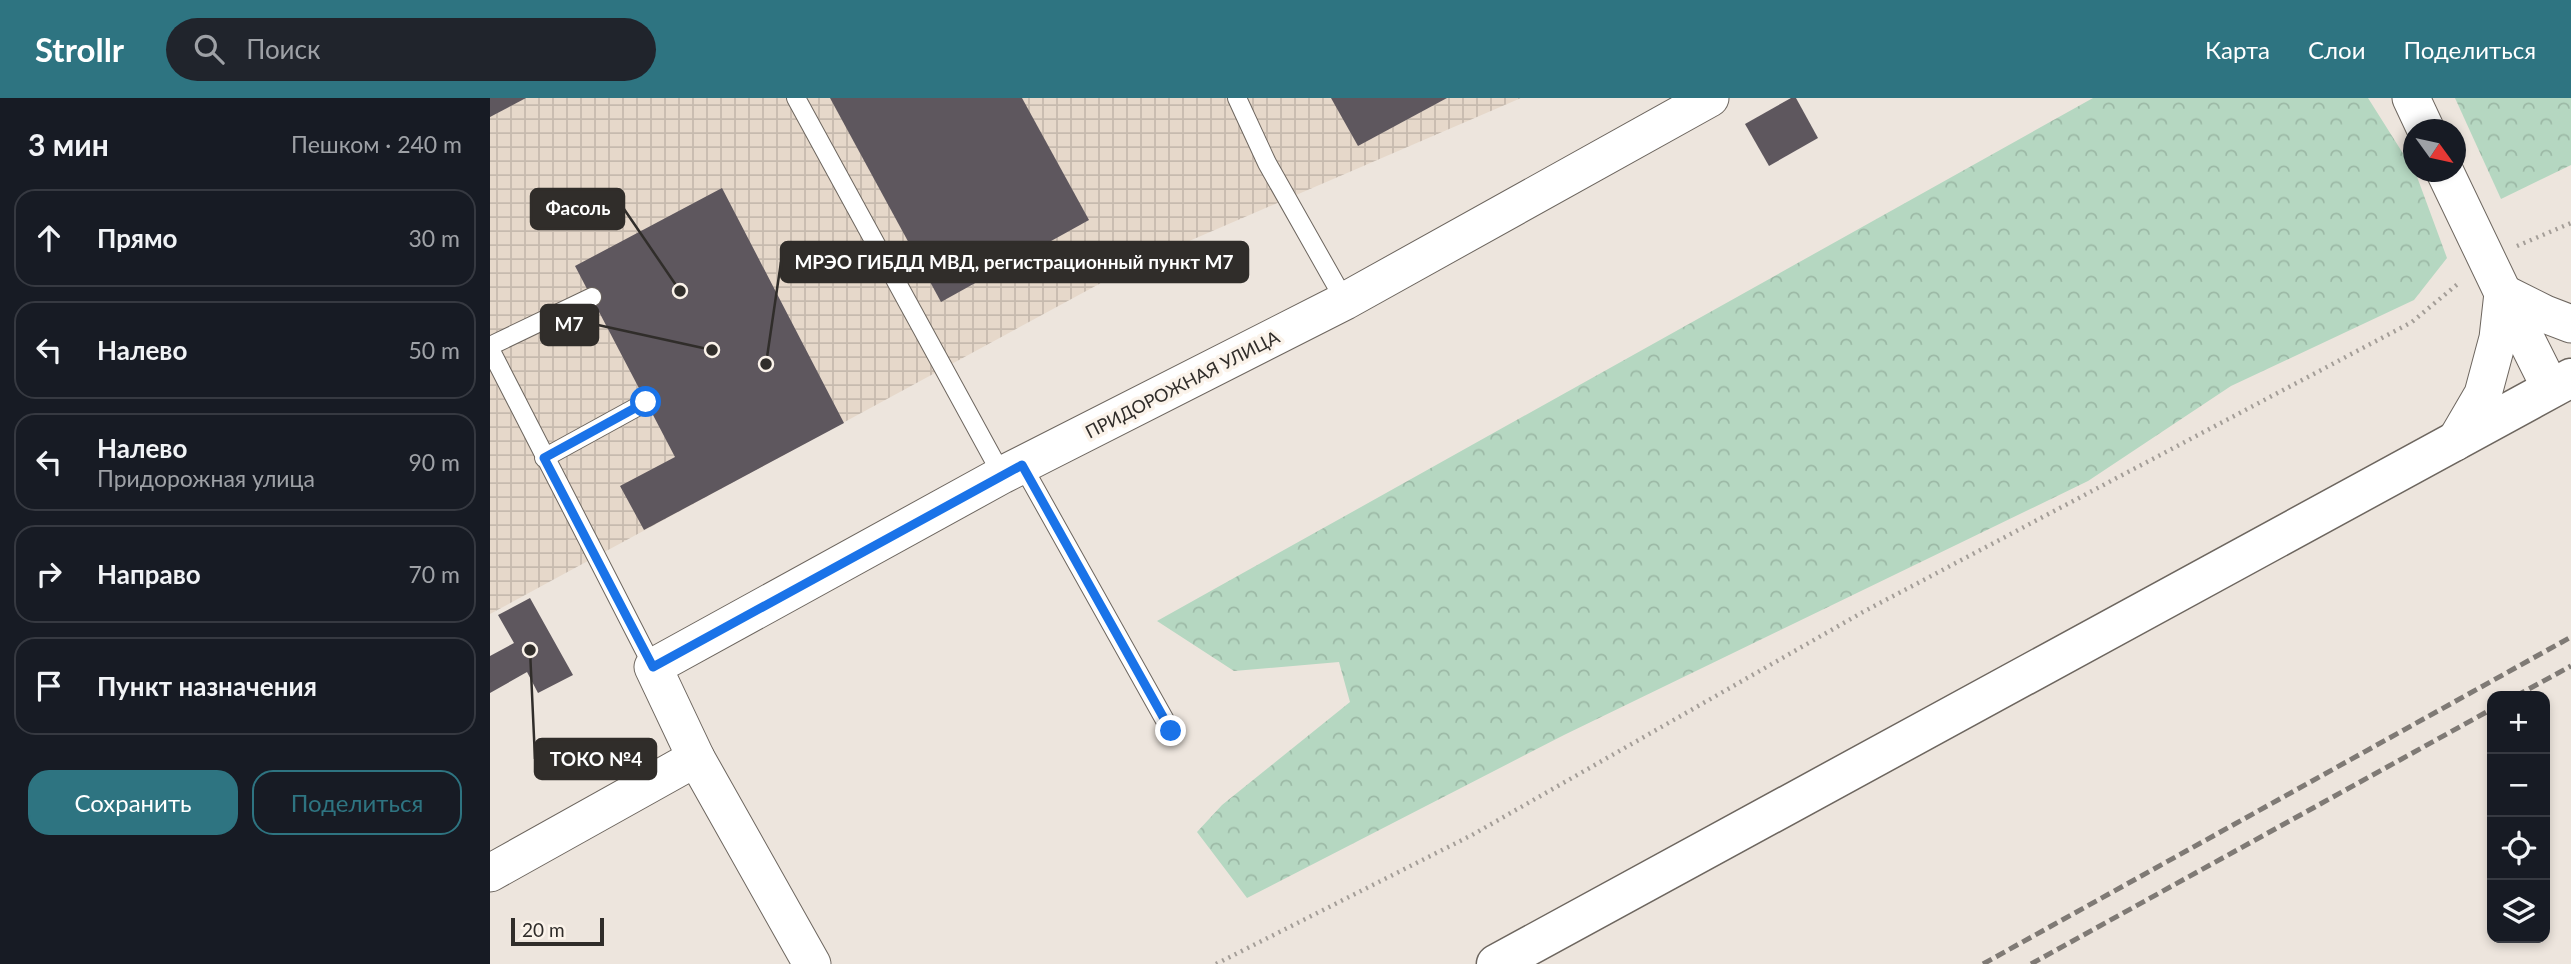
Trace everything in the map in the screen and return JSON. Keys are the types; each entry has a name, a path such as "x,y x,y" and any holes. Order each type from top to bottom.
{"highway":[{"path":"1496,964 2561,383"}],"street":[{"name":"ПРИДОРОЖНАЯ УЛИЦА","path":"653,667 1012,470 1345,301 1710,98"},
{"path":"2411,98 2421,119"},
{"path":"2450,182 2503,293 2561,383"},
{"path":"2503,293 2571,324"},
{"path":"2455,442 2483,394 2498,338 2503,293"},
{"path":"653,667 696,758 812,964"},
{"path":"490,873 696,758"}],"lane":[{"path":"796,98 1012,470 1171,731"},
{"path":"1237,98 1267,163 1345,301"},
{"path":"592,297 490,348 653,667"},
{"path":"544,458 646,402"}],"path":[{"path":"1216,964 1472,835 1863,612 2412,321 2486,259 2571,223"}],"shaded area":[{"path":"490,98 1521,98 1136,264 490,614"}],"green space":[{"path":"2093,98 2368,98 2403,153 2403,182 2419,182 2447,258 2414,300 2231,386 2088,481 1564,735 1247,898 1197,832 1222,805 1350,702 1339,662 1234,671 1157,621"},
{"path":"2455,98 2571,98 2571,165 2501,199"}],"building":[{"path":"490,98 526,98 490,117"},
{"path":"830,98 1022,98 1089,220 941,302"},
{"path":"1331,98 1447,98 1358,146"},
{"path":"1791,98 1796,98 1818,138 1769,166 1745,124"},
{"path":"722,188 844,423 644,530 620,486 675,457 575,266"},
{"path":"530,598 573,675 538,693 527,672 490,693 490,656 514,643 498,615"}],"railway":[{"path":"1983,964 2571,637"},
{"path":"2525,691 2571,666"},
{"path":"2031,964 2487,712"}],"place":[{"name":"Фасоль","path":"680,291"},
{"name":"М7","path":"712,350"},
{"name":"МРЭО ГИБДД МВД, регистрационный пункт М7","path":"766,364"},
{"name":"ТОКО №4","path":"530,650"}],"route":[{"path":"646,402 544,458 653,667 1022,465 1171,731"}]}
